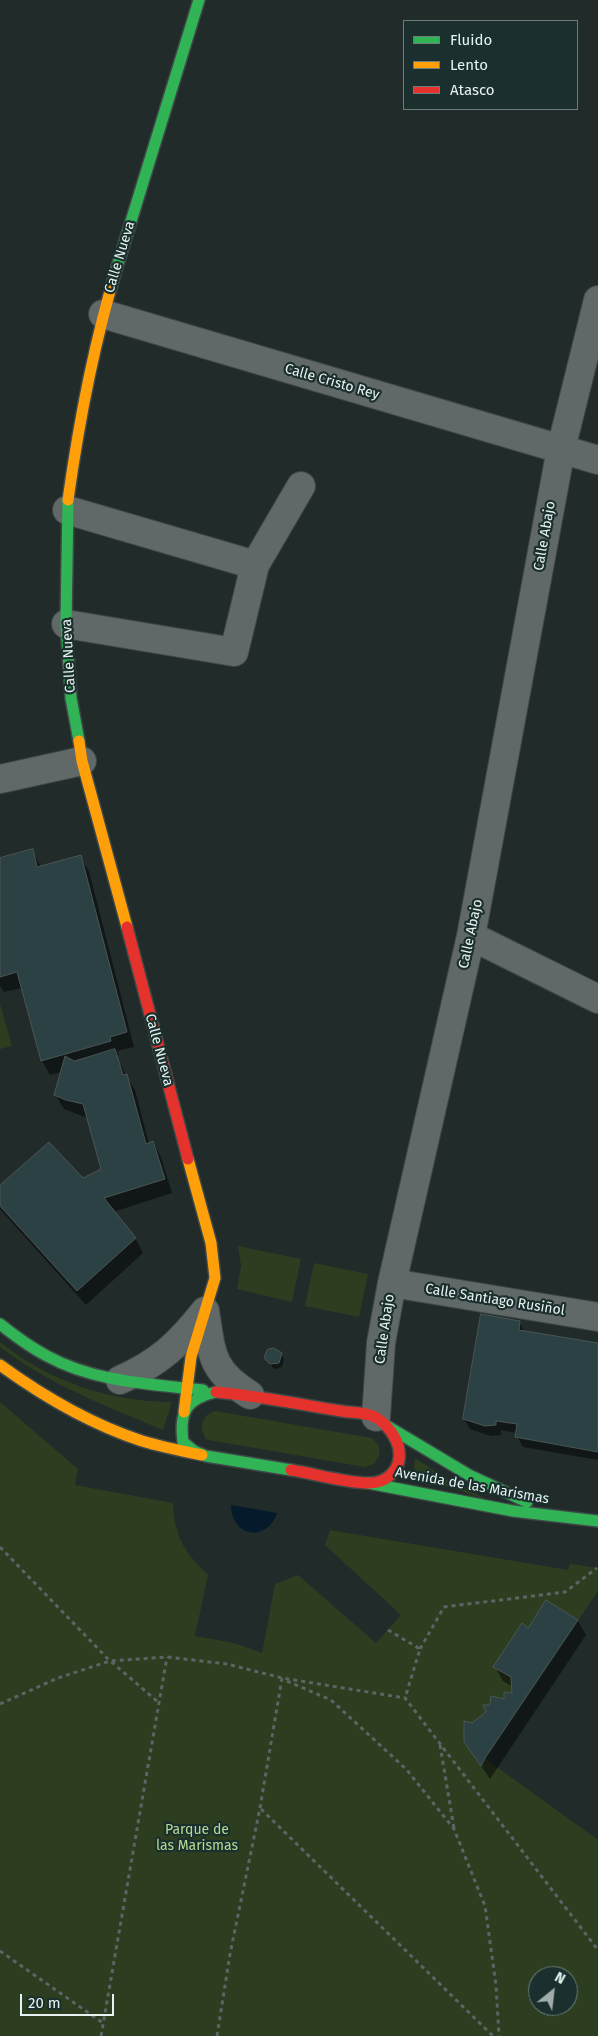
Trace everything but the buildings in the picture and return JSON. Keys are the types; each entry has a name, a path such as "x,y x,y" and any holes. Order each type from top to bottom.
{"street":[{"name":"Calle Nueva","path":"199,0 102,314 75,450 67,510 66,624 71,698 82,761 211,1243 215,1278 191,1357 181,1422 184,1442 194,1451 206,1456"},
{"name":"Calle Abajo","path":"382,1422 381,1343 392,1283 471,936 561,449 598,300"},
{"name":"Calle Cristo Rey","path":"102,314 598,460"},
{"path":"66,624 234,652 255,564 301,486"},
{"path":"67,510 255,564"},
{"path":"0,779 82,761"},
{"path":"471,936 598,999"},
{"name":"Calle Santiago Rusiñol","path":"392,1283 598,1317"},
{"name":"Calle Nueva","path":"120,1380 141,1371 164,1356 185,1336 205,1311"},
{"name":"Calle Nueva","path":"205,1311 212,1348 219,1367 232,1384 250,1395"},
{"path":"0,1324 32,1348 56,1362 82,1372 120,1380 250,1395 382,1422 398,1443 401,1455 400,1462 393,1473 385,1479 368,1483"},
{"path":"0,1364 54,1402 98,1424 135,1439 206,1456"},
{"path":"184,1412 196,1398 216,1392"},
{"name":"Avenida de las Marismas","path":"382,1422 469,1475 500,1491 533,1505 571,1517"},
{"name":"Avenida de las Marismas","path":"206,1456 368,1483 513,1511 598,1521"}],"path":[{"path":"0,1547 110,1661 159,1702"},
{"path":"405,1698 420,1649 444,1607 565,1592 597,1568"},
{"path":"388,1630 420,1649"},
{"path":"101,2036 167,1657"},
{"path":"0,1704 58,1678 110,1661 167,1657 228,1664 282,1678 405,1698 598,1950"},
{"path":"217,2036 230,1954 260,1808 282,1678"},
{"path":"282,1678 331,1700 406,1769 454,1829"},
{"path":"440,1743 454,1829 486,1906 496,1985 499,2036"},
{"path":"260,1808 492,2036"},
{"path":"0,1951 103,2023"}],"green space":[{"path":"0,1004 12,1046 0,1049"},
{"path":"238,1246 301,1259 292,1302 237,1289 241,1266"},
{"path":"314,1263 368,1274 359,1317 305,1306"},
{"path":"0,1342 38,1368 81,1387 126,1398 172,1402 163,1430 58,1383 0,1347"},
{"name":"Parque de las Marismas","path":"0,1402 78,1469 75,1485 173,1503 178,1534 182,1543 193,1559 208,1575 195,1636 234,1643 262,1653 275,1584 298,1575 376,1643 401,1615 325,1545 330,1530 568,1570 570,1564 598,1568 598,1591 486,1759 598,1840 598,2036 0,2036"},
{"path":"215,1411 372,1438 378,1444 380,1454 374,1464 364,1467 209,1440 206,1439 202,1431 202,1426 204,1419"},
{"path":"415,1458 453,1483 491,1501 413,1476"}],"water":[{"path":"231,1505 277,1513 272,1523 266,1529 250,1532 243,1530 237,1524"}],"traffic: fast":[{"path":"117,267 199,0"},
{"path":"68,500 66,624 71,698 79,741"},
{"path":"0,1324 41,1353 65,1365 103,1377 203,1390"},
{"path":"216,1392 198,1399 187,1408 182,1423 183,1442 194,1451 206,1456 291,1470"},
{"path":"387,1426 469,1475 527,1502"},
{"path":"368,1483 513,1511 598,1521"}],"traffic: slow":[{"path":"68,500 88,382 101,324 117,267"},
{"path":"79,741 82,761 127,927"},
{"path":"184,1412 191,1357 215,1278 211,1243 188,1159"},
{"path":"0,1365 33,1388 86,1418 142,1441 202,1455"}],"traffic: jam":[{"path":"127,927 188,1159"},
{"path":"216,1392 371,1415 383,1423 390,1431 396,1440 399,1450 398,1464 395,1469 386,1478 374,1483 348,1481 291,1470"}]}
